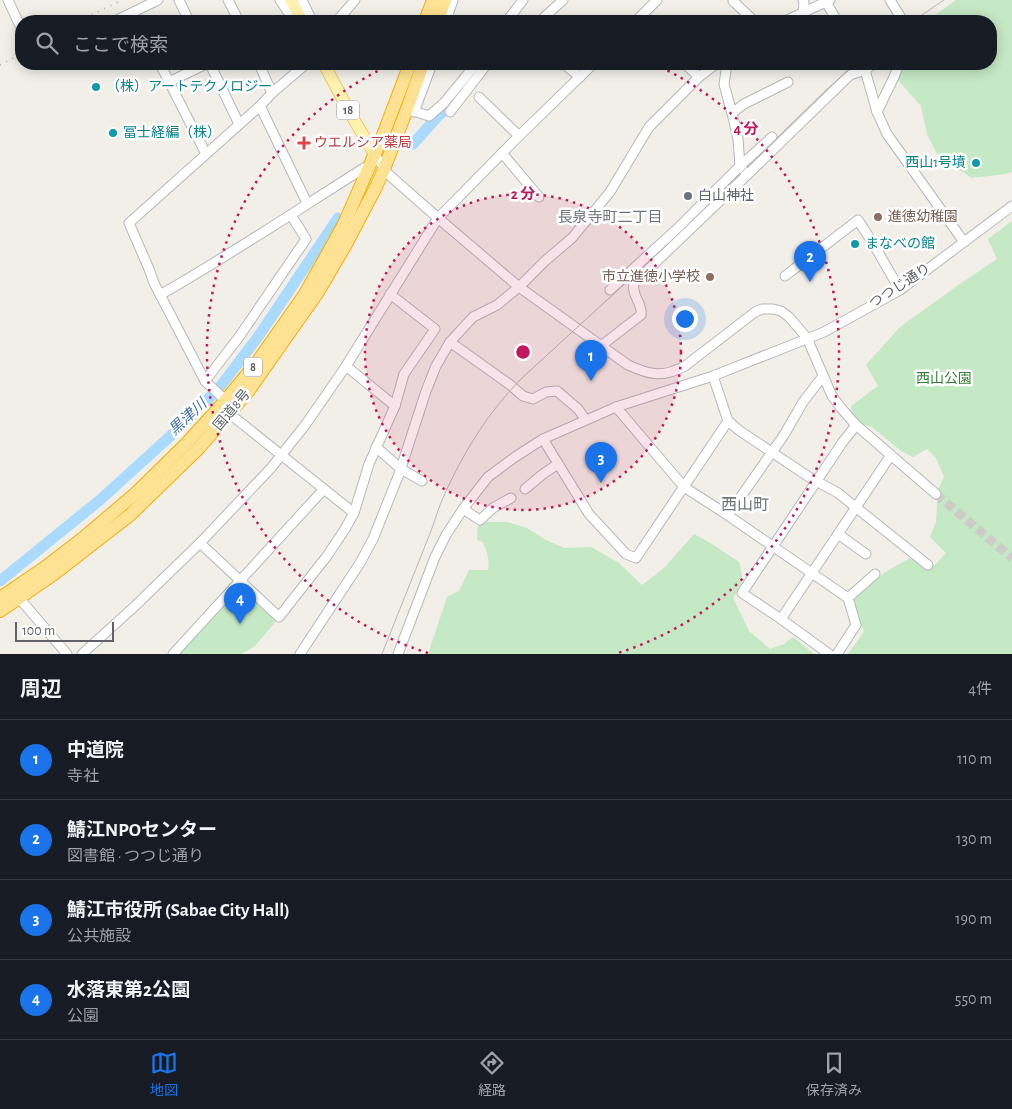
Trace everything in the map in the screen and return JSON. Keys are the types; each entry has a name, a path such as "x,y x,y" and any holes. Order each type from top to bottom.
{"highway":[{"path":"427,15 432,0"},
{"path":"439,15 444,0"},
{"name":"国道8号","path":"0,598 83,538 136,493 187,443 223,398 258,361 304,294 344,224 408,70"},
{"name":"国道8号","path":"0,611 54,574 130,514 198,449 230,414 318,292 349,240 411,110 421,70"}],"main road":[{"path":"291,0 299,15"},
{"name":"18","path":"327,70 372,160"}],"street":[{"path":"8,0 15,15"},
{"path":"128,15 158,0"},
{"path":"179,0 186,15"},
{"path":"228,0 236,15"},
{"path":"280,0 289,15"},
{"path":"302,0 309,15"},
{"path":"342,15 355,0"},
{"path":"422,15 428,0"},
{"path":"448,15 453,0"},
{"path":"513,15 523,0"},
{"path":"547,15 563,0"},
{"path":"644,15 657,0"},
{"path":"803,0 804,13"},
{"path":"890,0 899,15"},
{"path":"733,1 748,15"},
{"path":"799,15 828,1 834,15"},
{"path":"163,70 206,154"},
{"path":"169,82 194,70"},
{"path":"213,70 239,124"},
{"path":"262,70 272,93"},
{"path":"223,398 207,383 154,283 129,223 299,70"},
{"path":"393,109 403,70"},
{"path":"429,70 411,110 429,116 444,103 471,70"},
{"path":"450,112 482,70"},
{"path":"571,70 580,77"},
{"path":"82,654 200,543 282,455 346,366 438,218 587,70"},
{"path":"691,70 699,77"},
{"path":"300,654 373,539 401,469 426,391 436,366 450,342 473,317 497,305 520,287 545,261 572,238 610,192 649,126 708,70"},
{"path":"726,70 724,84 738,139 740,166 747,175"},
{"path":"602,346 641,315 642,310 632,290 634,283 850,75 858,70"},
{"path":"864,70 877,112 887,134 964,242"},
{"path":"877,112 897,70"},
{"path":"732,113 744,104 788,82"},
{"path":"479,97 519,136"},
{"path":"260,106 307,203"},
{"path":"610,290 772,137"},
{"path":"502,153 539,197"},
{"path":"160,295 214,264 291,215 364,168 372,160 520,287 628,365 651,374 664,374 685,366 755,312 762,309 781,311 789,317 807,338 836,402 856,425 936,494"},
{"name":"つつじ通り","path":"398,654 435,557 446,535 488,477 515,457 543,439 616,407 713,376 824,332 900,290 1012,206"},
{"path":"207,383 306,239 291,215"},
{"path":"785,276 858,220 900,290"},
{"path":"200,543 279,617 327,556 354,514 376,447 395,406 404,374 435,329 390,294"},
{"path":"450,342 509,384 522,396 533,399 546,392 557,391 578,409 583,416"},
{"path":"346,366 395,406"},
{"path":"713,376 728,421 740,431 816,481 838,493 928,565"},
{"path":"728,516 784,435 803,402 823,376"},
{"path":"616,407 684,487 848,598 856,625 837,654"},
{"path":"230,414 354,514"},
{"path":"543,439 589,514 626,554 636,558 728,421"},
{"path":"829,654 742,593 816,481 856,425"},
{"path":"376,447 401,469 422,481"},
{"path":"781,619 891,455"},
{"path":"525,488 558,464"},
{"path":"173,654 324,489"},
{"path":"463,509 480,520 493,508 511,498"},
{"path":"838,534 866,554"},
{"path":"848,598 875,574"},
{"path":"18,598 67,654"}],"green space":[{"path":"956,0 1012,0 1012,172 972,178 938,156 927,134 921,106 896,78 899,70 997,70 997,15 935,15"},
{"name":"西山公園","path":"1012,221 1012,654 848,654 864,632 851,598 887,571 912,557 927,570 936,564 946,553 930,537 936,522 938,490 944,477 936,458 927,449 913,457 901,451 872,427 862,424 852,413 851,406 878,386 866,365 900,327 997,259 988,239"},
{"path":"478,522 507,522 527,528 546,540 564,548 591,547 619,563 642,585 665,567 694,534 739,562 742,581 733,598 749,631 770,649 784,644 793,637 814,654 428,654 447,597 459,591 469,570 488,570 486,549 483,542 477,540"},
{"path":"241,588 277,620 255,646 241,654 177,654"}],"waterway":[{"name":"黒津川","path":"413,144 446,109"},
{"name":"黒津川","path":"0,581 100,500 177,430 220,387 260,334 338,218"}],"tunnel":[{"path":"936,494 1012,558"}],"tram line":[{"path":"922,15 944,0"},
{"path":"382,654 446,491 461,461 488,417 522,378 667,245 827,89 849,70"}],"railway":[{"path":"91,15 122,0"},
{"path":"0,65 15,57"}],"place":[{"name":"（株）アートテクノロジー","path":"96,87"},
{"name":"冨士経編（株）","path":"113,133"},
{"name":"ウエルシア薬局","path":"304,143"},
{"name":"西山1号墳","path":"976,163"},
{"name":"白山神社","path":"688,196"},
{"name":"進徳幼稚園","path":"878,217"},
{"name":"まなべの館","path":"855,244"},
{"name":"市立進徳小学校","path":"710,277"},
{"name":"鯖江NPOセンター","path":"810,282"},
{"name":"中道院","path":"591,381"},
{"name":"鯖江市役所 (Sabae City Hall)","path":"601,483"},
{"name":"水落東第2公園","path":"240,624"}],"district":[{"name":"長泉寺町二丁目","path":"610,217"},
{"name":"西山町","path":"745,505"}]}
